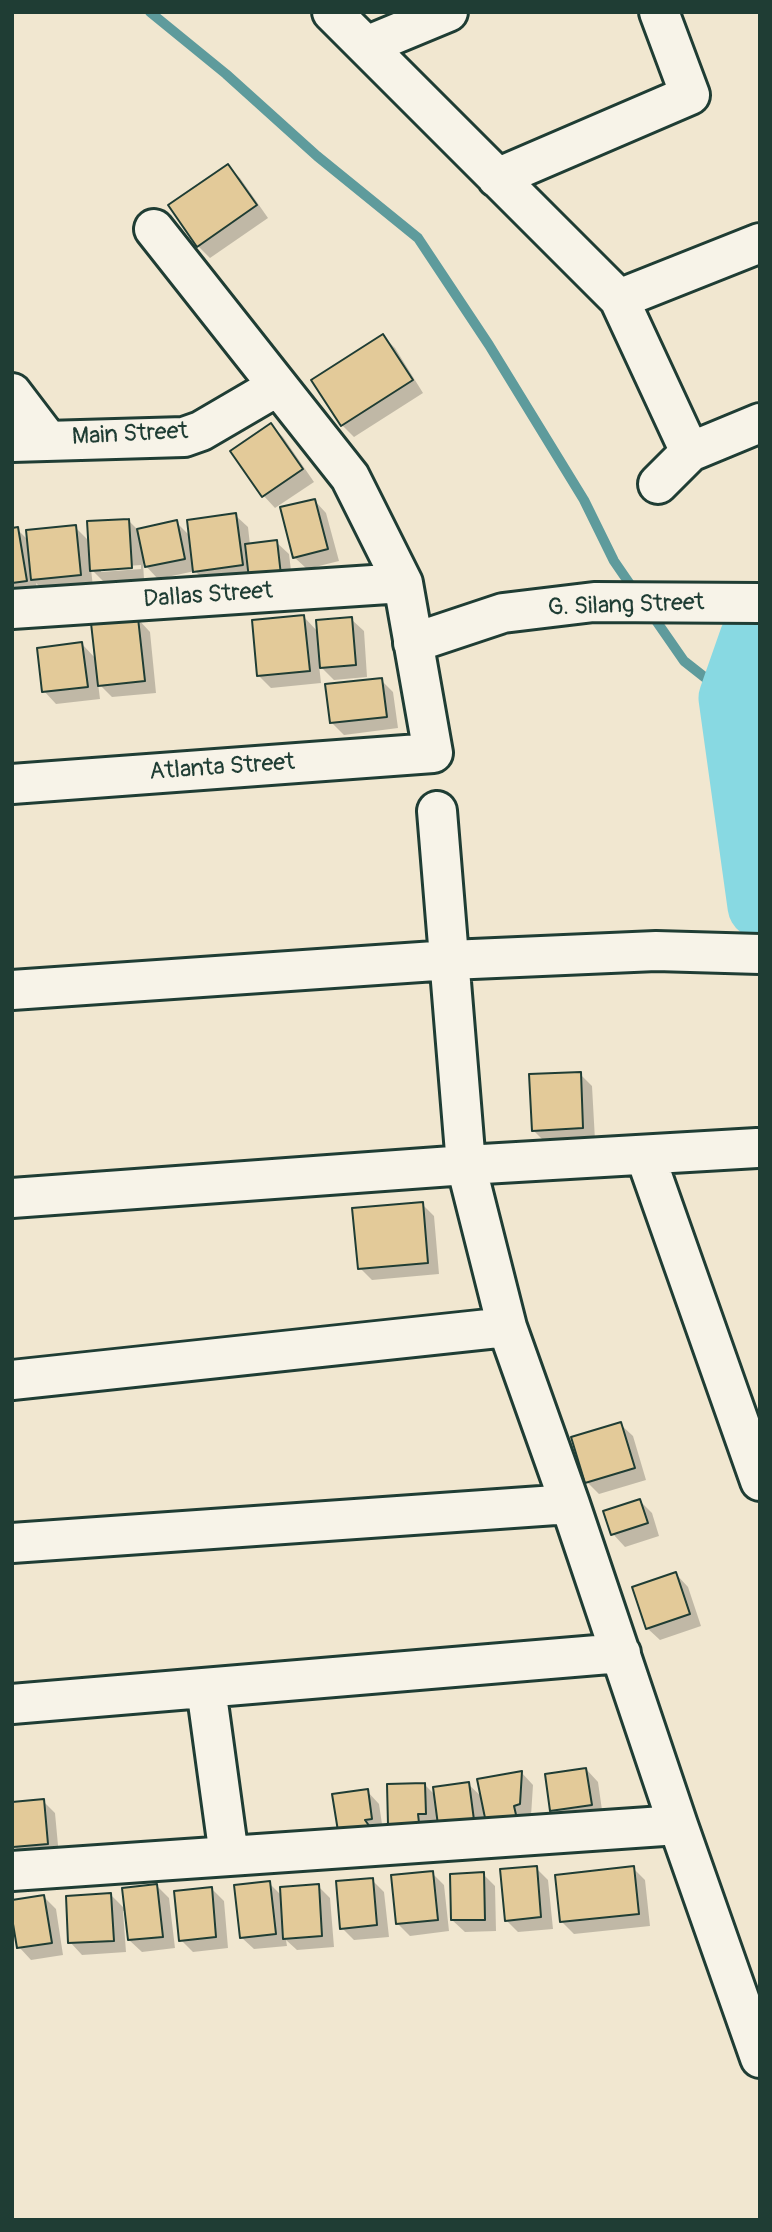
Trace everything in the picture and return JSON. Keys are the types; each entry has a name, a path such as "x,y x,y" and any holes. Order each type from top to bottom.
{"street":[{"path":"332,12 619,299 690,453"},
{"path":"366,46 448,12"},
{"path":"497,178 690,95 660,12"},
{"path":"154,229 350,477 403,583 414,643"},
{"path":"619,299 760,243"},
{"name":"Main Street","path":"30,441 184,437 201,431 278,386"},
{"path":"12,393 30,441"},
{"path":"658,484 690,453 760,423"},
{"name":"Dallas Street","path":"12,609 403,583"},
{"name":"G. Silang Street","path":"414,643 503,613 594,602 760,603"},
{"name":"Atlanta Street","path":"12,784 433,752 414,643"},
{"path":"437,811 466,1165 507,1327 760,2058"},
{"path":"12,990 450,960 656,951 760,954"},
{"path":"12,1198 466,1165 757,1148"},
{"path":"645,1155 760,1481"},
{"path":"12,1380 507,1327"},
{"path":"12,1543 570,1504"},
{"path":"12,1704 621,1653"},
{"path":"206,1688 229,1856"},
{"path":"12,1871 678,1825"}],"building":[{"path":"228,164 257,205 197,247 168,205"},
{"path":"383,334 413,380 341,426 311,380"},
{"path":"271,423 303,469 262,497 230,451"},
{"path":"315,499 328,549 293,558 280,507"},
{"path":"236,513 243,565 193,572 187,520"},
{"path":"129,519 132,568 90,571 87,521"},
{"path":"177,520 185,559 145,567 137,529"},
{"path":"76,525 81,575 31,580 26,530"},
{"path":"18,527 27,581 12,583 12,528"},
{"path":"277,540 281,575 249,579 245,544"},
{"path":"304,615 310,671 257,676 252,620"},
{"path":"352,617 356,665 320,668 316,620"},
{"path":"138,618 145,681 98,686 91,623"},
{"path":"82,642 88,687 42,692 37,648"},
{"path":"382,678 387,717 330,723 325,684"},
{"path":"581,1072 583,1128 532,1131 529,1074"},
{"path":"423,1202 428,1263 358,1269 352,1208"},
{"path":"621,1422 635,1468 585,1483 571,1437"},
{"path":"640,1499 648,1523 611,1535 603,1511"},
{"path":"676,1572 690,1614 646,1629 632,1587"},
{"path":"586,1768 592,1805 550,1811 545,1774"},
{"path":"522,1771 520,1804 514,1806 517,1819 485,1818 477,1779"},
{"path":"469,1782 474,1820 438,1825 433,1787"},
{"path":"425,1783 426,1814 418,1814 419,1823 388,1825 387,1784"},
{"path":"368,1789 372,1819 365,1820 370,1827 338,1831 332,1794"},
{"path":"44,1799 48,1844 13,1847 12,1802"},
{"path":"537,1866 541,1917 505,1921 500,1869"},
{"path":"634,1866 639,1914 560,1922 555,1875"},
{"path":"433,1871 438,1920 396,1924 391,1875"},
{"path":"484,1872 485,1920 451,1920 450,1874"},
{"path":"373,1878 377,1925 340,1929 336,1881"},
{"path":"270,1881 276,1934 240,1938 234,1885"},
{"path":"157,1884 163,1937 128,1940 122,1888"},
{"path":"319,1884 322,1936 283,1939 280,1887"},
{"path":"212,1887 216,1937 179,1941 174,1891"},
{"path":"111,1893 114,1941 68,1943 66,1896"},
{"path":"44,1895 52,1943 17,1948 12,1900"}],"waterway":[{"path":"150,12 226,74 317,156 418,238 489,345 584,500 614,561 636,593"},
{"path":"650,612 684,661 731,698"},
{"path":"760,628 752,638 731,698 760,906"}]}
